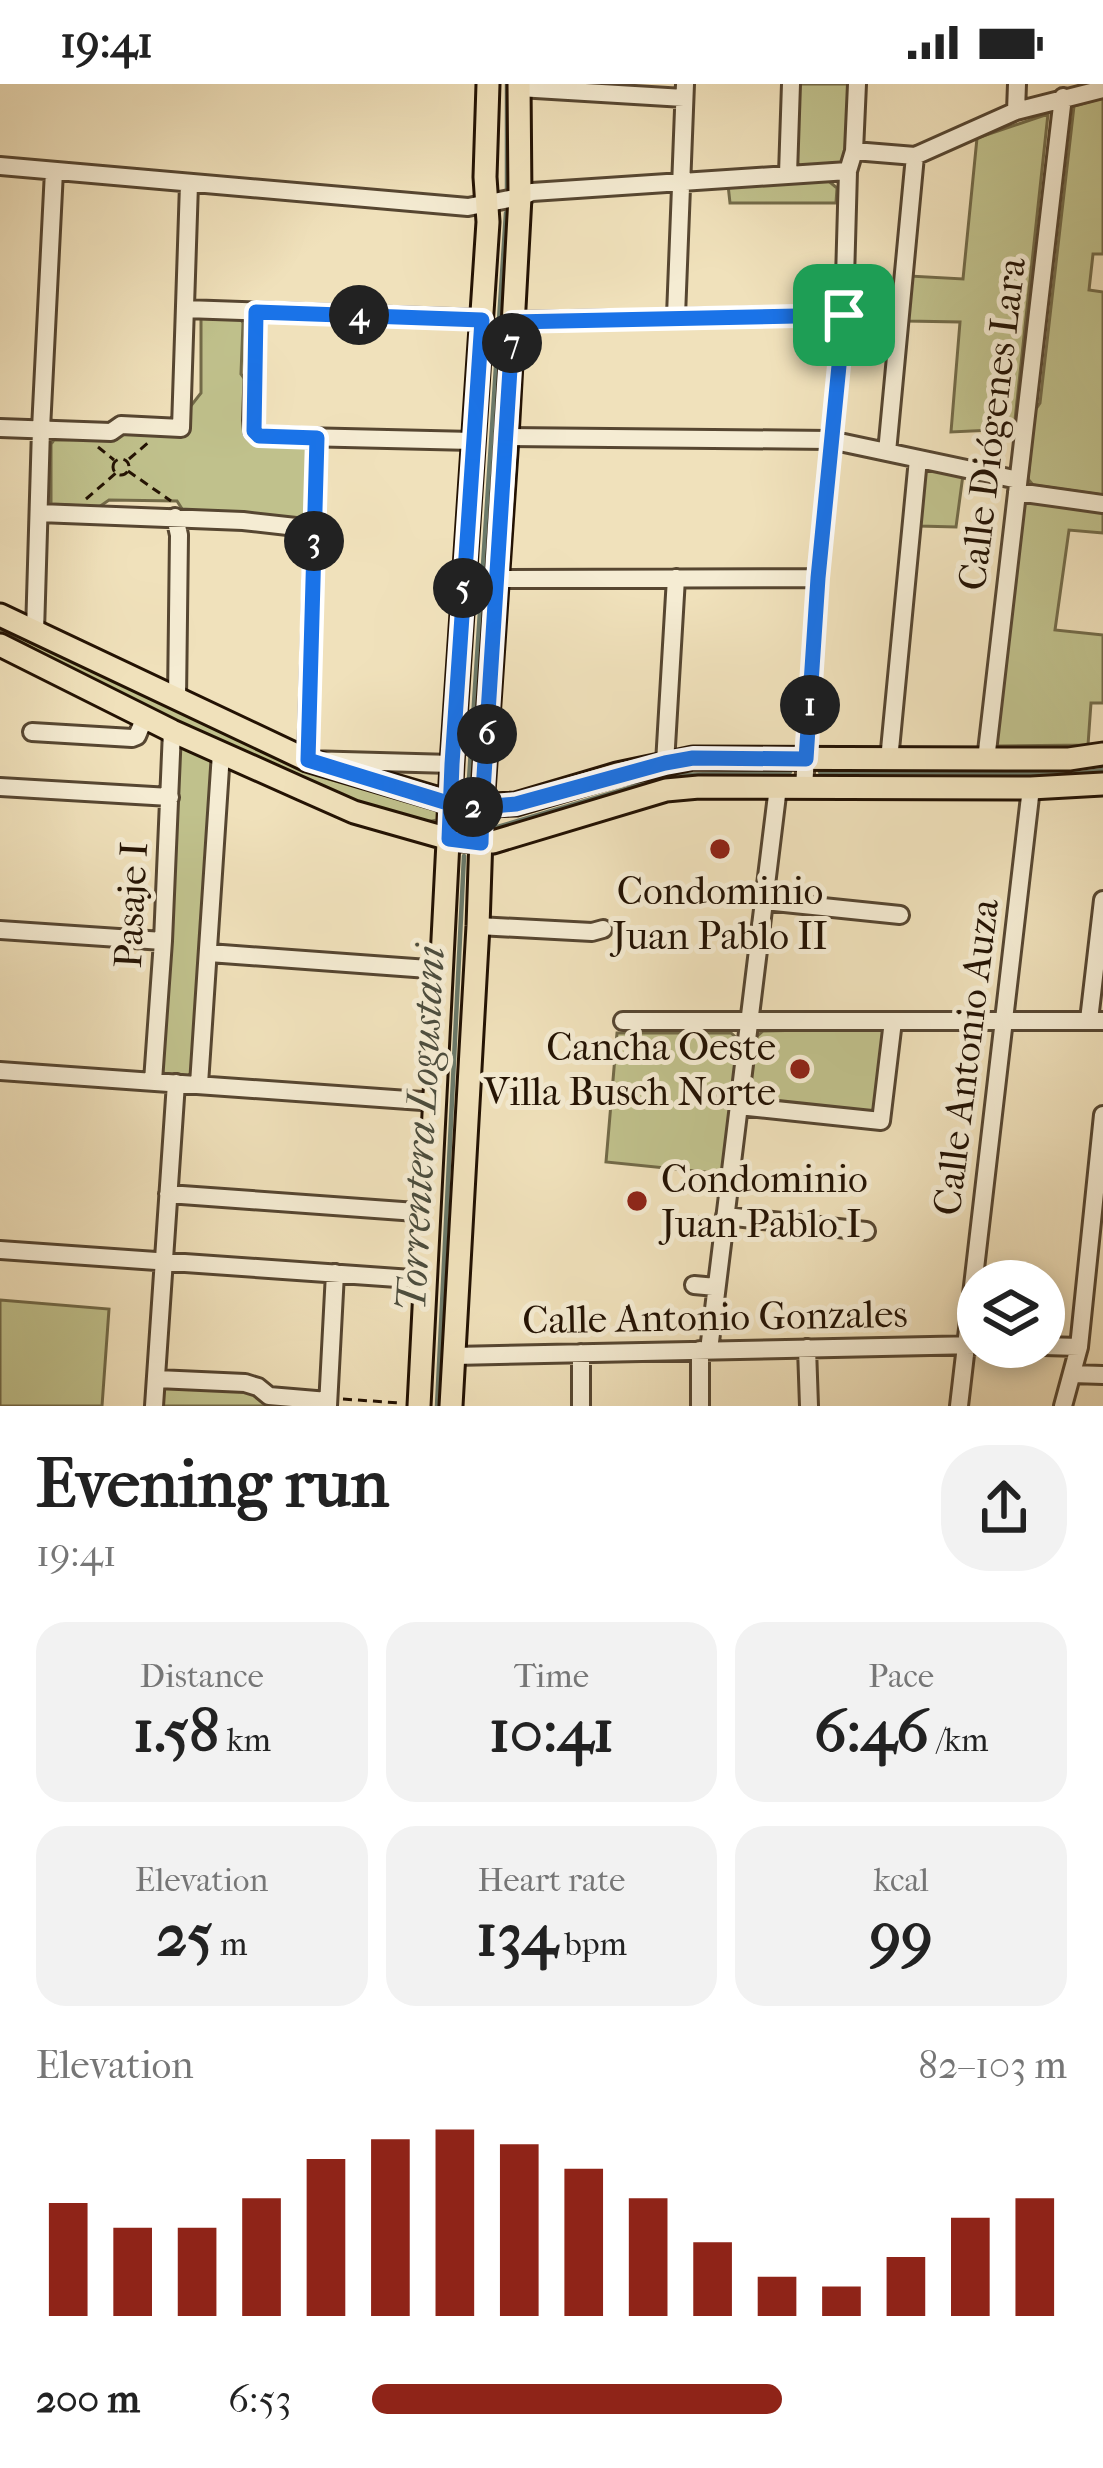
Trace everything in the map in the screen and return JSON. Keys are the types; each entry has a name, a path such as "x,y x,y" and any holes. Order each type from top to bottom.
{"main road":[{"path":"419,1406 452,764 488,222 488,84"},
{"path":"451,1406 520,197 519,86"},
{"path":"0,615 308,760 451,804 516,804 693,758 986,760 1103,754"},
{"path":"0,645 172,731 354,812 449,839 481,843 512,837 666,790 699,787 1103,784"}],"street":[{"path":"788,174 791,84"},
{"path":"804,787 818,578 844,315 848,171 854,151 857,84"},
{"path":"1016,111 1017,84"},
{"path":"519,86 684,91 676,316"},
{"path":"854,151 915,155 1016,111 1103,88"},
{"name":"Calle Diógenes Lara","path":"986,760 1063,97"},
{"path":"887,452 915,155"},
{"path":"0,166 468,207 532,191 848,171"},
{"path":"35,632 54,171"},
{"path":"0,428 111,432 121,425 181,428 189,184"},
{"path":"185,309 482,320"},
{"path":"256,312 254,431 259,436 473,441"},
{"path":"513,322 844,315"},
{"path":"507,437 830,440 1103,504"},
{"path":"317,438 308,760 452,764"},
{"path":"889,760 918,459"},
{"path":"40,513 175,517 314,529"},
{"path":"175,517 179,535 177,699"},
{"path":"665,763 676,578"},
{"path":"498,579 818,578"},
{"path":"32,732 132,738 145,717"},
{"name":"Pasaje I","path":"153,1082 172,731"},
{"path":"199,1084 220,753"},
{"path":"0,787 170,797"},
{"path":"700,1406 778,787"},
{"name":"Calle Antonio Auza","path":"980,1260 1002,1022 1031,788"},
{"path":"623,1022 1096,1021 1103,900"},
{"path":"765,902 901,915"},
{"path":"478,926 603,929"},
{"path":"0,930 164,941"},
{"path":"209,953 442,970"},
{"path":"739,1106 881,1121 893,1022"},
{"path":"0,1072 436,1102"},
{"path":"154,1406 176,1083"},
{"path":"1063,1406 1079,1347 1103,1115"},
{"path":"168,1194 430,1214"},
{"path":"702,1226 724,1222 866,1231"},
{"path":"0,1250 426,1280"},
{"path":"157,1379 245,1383 269,1396 328,1402 335,1273"},
{"path":"694,1285 716,1287"},
{"name":"Calle Antonio Gonzales","path":"454,1356 957,1345"},
{"path":"1065,1347 1079,1347"},
{"path":"807,1348 808,1406"},
{"path":"581,1353 581,1406"},
{"name":"Calle Antonio Auza","path":"958,1406 967,1368"},
{"path":"1072,1374 1103,1375"}],"path":[{"path":"127,461 158,434 158,426"},
{"path":"127,461 115,461 113,468 121,475 128,471"},
{"path":"127,461 128,471 174,503 175,517"},
{"path":"83,513 84,500 116,472"},
{"path":"328,1402 419,1406"}],"green space":[{"path":"797,84 850,84 841,162 795,164"},
{"path":"1103,98 1103,254 1093,254 1089,290 1103,292 1103,495 1033,485 1028,479 1074,106"},
{"path":"1048,114 1014,429 951,432 960,322 907,321 910,276 963,279 977,138"},
{"path":"825,178 837,188 836,203 730,203 728,185"},
{"path":"240,317 241,374 249,385 247,431 309,449 308,525 184,512 177,501 109,500 99,507 51,504 54,440 117,439 121,429 186,430 190,407 201,393 201,318"},
{"path":"926,466 963,475 956,527 919,526"},
{"path":"1023,499 1103,510 1103,533 1069,530 1055,630 1103,635 1103,703 1091,703 1088,745 996,746"},
{"path":"0,621 432,807 437,820 405,819 292,778 35,649 0,630"},
{"path":"183,748 214,762 192,1075 187,1078 165,1075 159,1067 178,751"},
{"path":"897,1028 888,1114 758,1102 749,1095 754,1039 763,1031"},
{"path":"617,1033 731,1033 740,1041 725,1174 606,1162"},
{"path":"0,1300 109,1309 102,1406 0,1406"},
{"path":"161,1387 249,1389 314,1406 160,1406"}],"waterway":[{"name":"Torrentera Logustani","path":"507,84 507,189"},
{"name":"Torrentera Logustani","path":"468,795 506,213"},
{"path":"820,772 1103,770"},
{"path":"494,828 673,775 790,772"},
{"name":"Torrentera Logustani","path":"437,1406 464,856"}],"place":[{"name":"Condominio Juan Pablo II","path":"720,849"},
{"name":"Cancha Oeste Villa Busch Norte","path":"800,1069"},
{"name":"Condominio Juan Pablo I","path":"637,1201"}],"route":[{"path":"844,315 513,322 482,807 481,843 449,839 451,804 452,764 482,320 256,312 254,431 259,436 317,438 308,760 451,804 482,807 516,804 616,774 693,758 806,759 844,315"}]}
